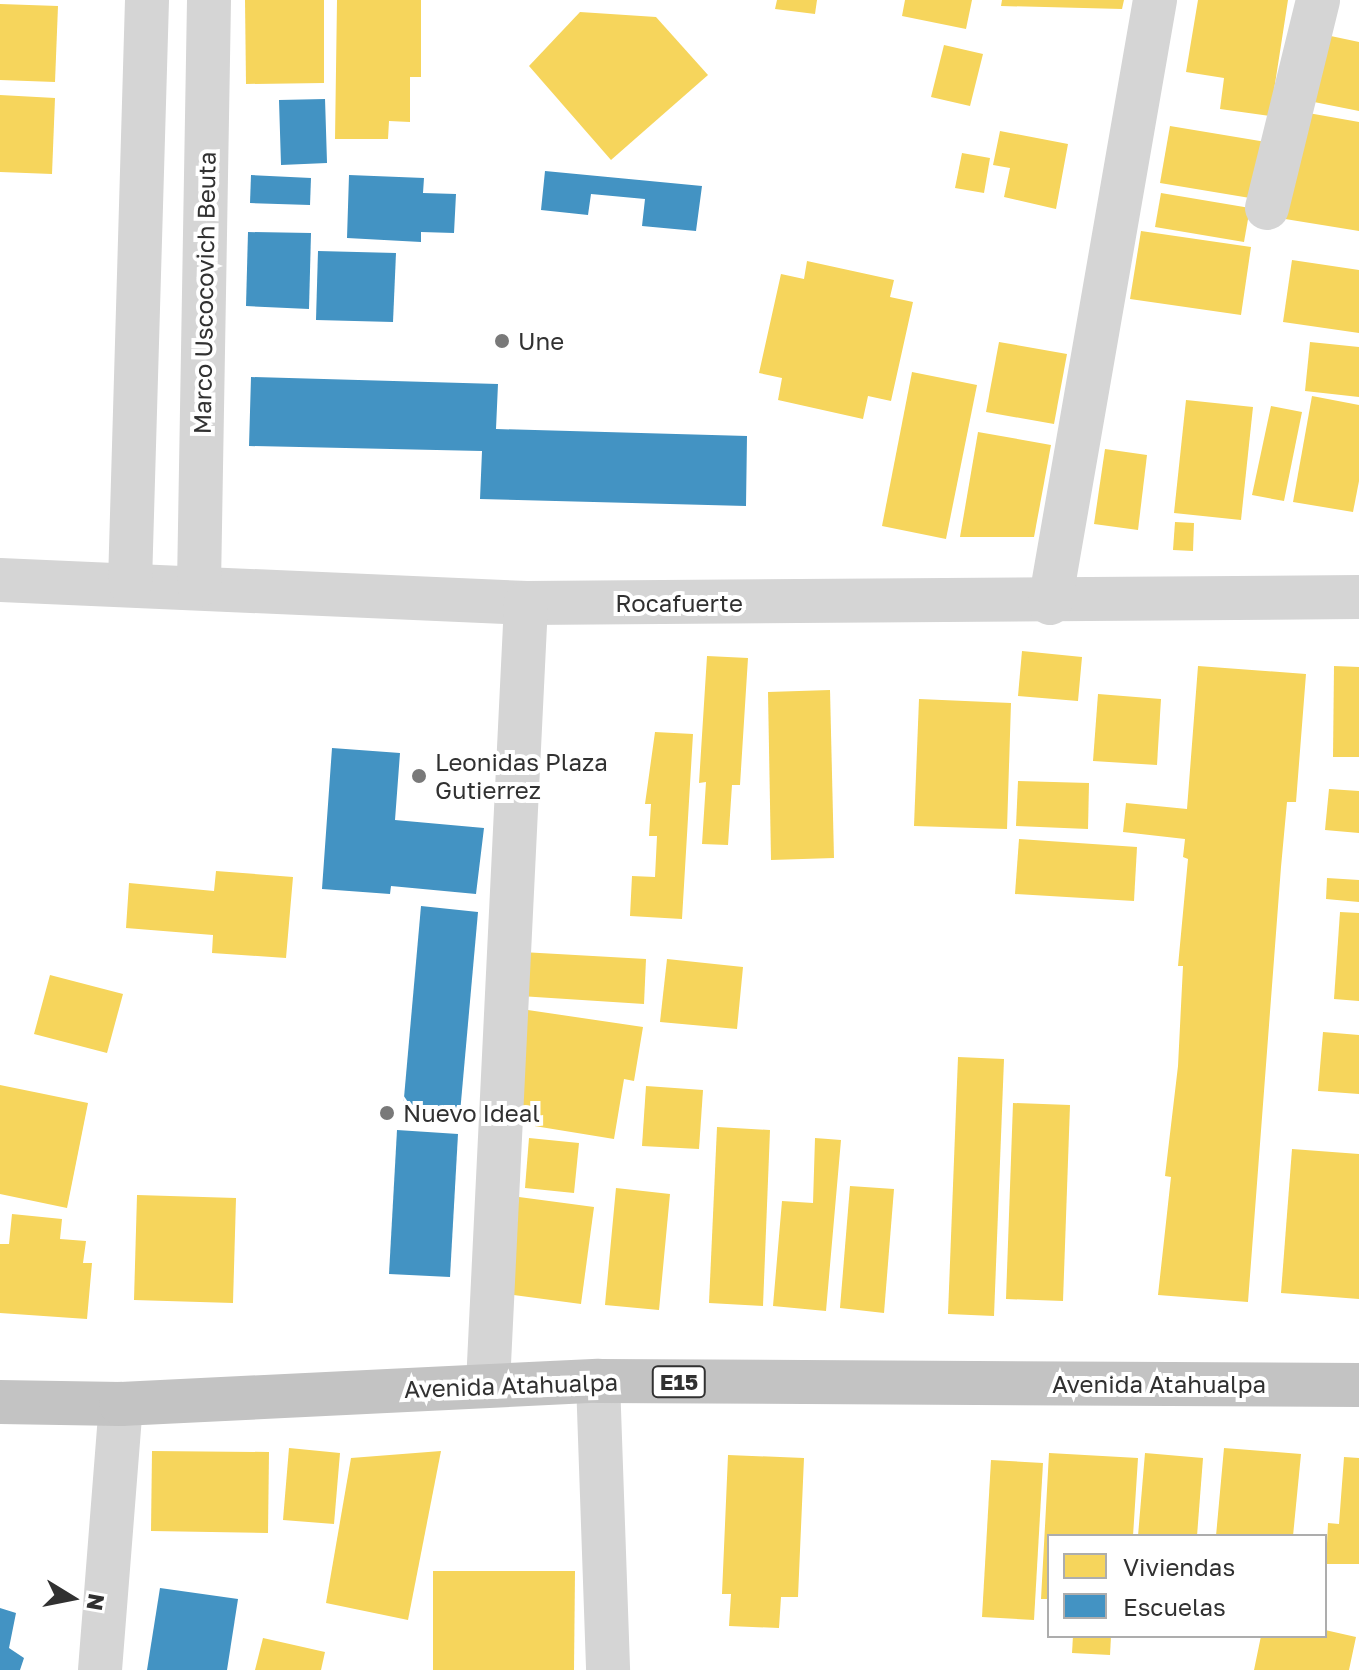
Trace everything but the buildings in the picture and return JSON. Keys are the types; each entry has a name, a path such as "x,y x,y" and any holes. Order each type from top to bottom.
{"highway":[{"name":"Avenida Atahualpa","path":"0,1402 121,1404 598,1381 1359,1385"}],"street":[{"path":"130,583 147,0"},
{"name":"Marco Uscocovich Beuta","path":"199,585 209,0"},
{"path":"1050,603 1155,0"},
{"path":"1267,208 1318,0"},
{"name":"Rocafuerte","path":"0,580 199,585 526,603 1050,603 1359,597"},
{"path":"488,1384 526,603"},
{"path":"598,1381 608,1670"},
{"path":"100,1670 121,1404"}],"place":[{"name":"Une","path":"502,341"},
{"name":"Leonidas Plaza Gutierrez","path":"419,776"},
{"name":"Nuevo Ideal","path":"387,1113"}]}
